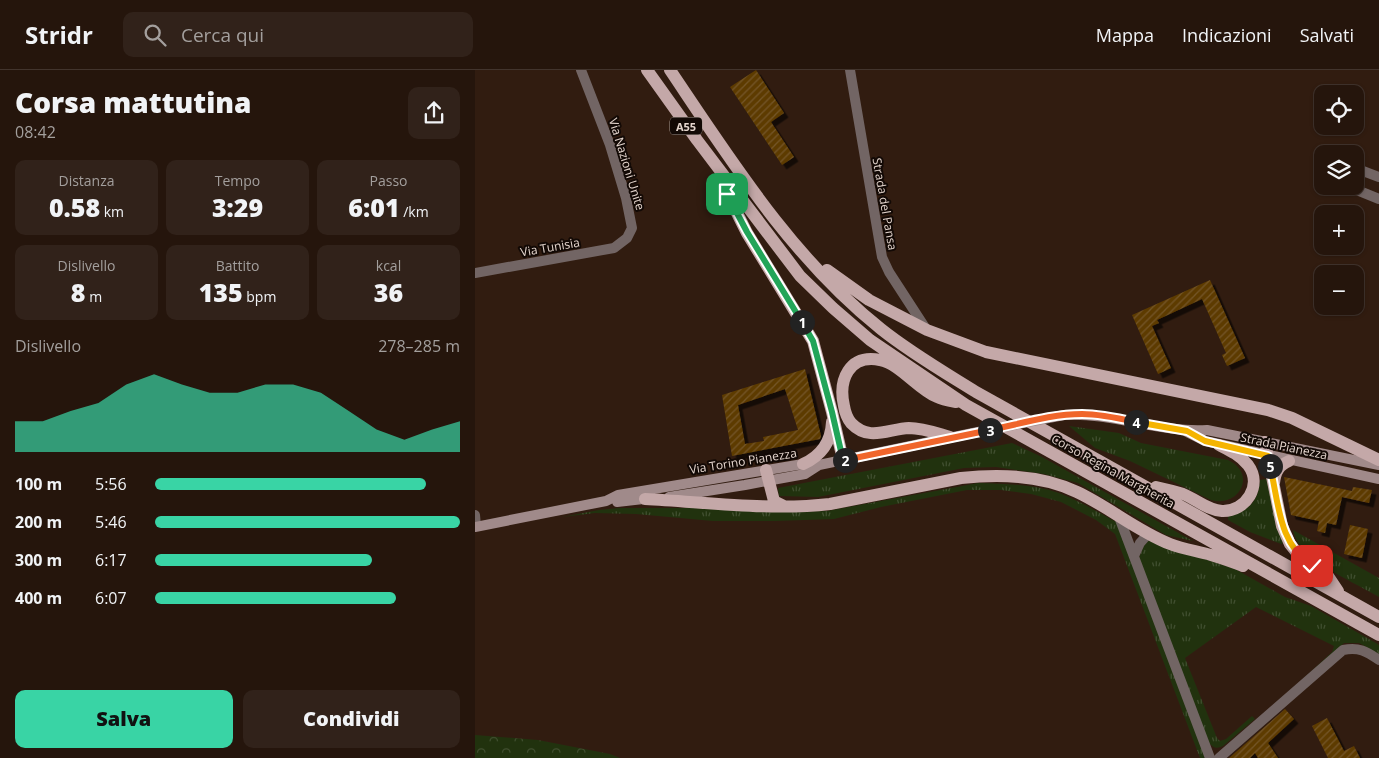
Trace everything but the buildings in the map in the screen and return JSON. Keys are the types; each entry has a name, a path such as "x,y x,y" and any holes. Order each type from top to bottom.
{"main road":[{"name":"A55","path":"647,70 708,156"},
{"name":"Corso Regina Margherita","path":"670,70 741,175 801,252 845,297 880,329 915,354 976,392 1341,594 1379,617"},
{"name":"Corso Regina Margherita","path":"708,156 800,276 870,340 965,405 1379,636"},
{"path":"708,156 747,232 813,341 843,460"},
{"path":"801,252 869,300 927,330 985,352 1268,410 1292,418 1371,459 1366,468 1357,475"},
{"path":"950,438 928,430 909,428 875,434 862,431 850,422 847,416 841,390 843,379 850,368 859,362 879,360 891,365 937,397 965,405"},
{"path":"803,464 812,460 826,446 832,430 832,412"},
{"name":"Strada Pianezza","path":"819,465 1064,415 1082,414 1119,418 1187,431 1207,430 1265,442 1371,459 1379,465"},
{"name":"Strada Pianezza","path":"1187,431 1205,441 1379,480"},
{"path":"1265,442 1282,526 1290,544 1304,561 1328,576 1341,594"},
{"path":"1137,482 1184,494 1216,510 1236,509 1251,494 1252,474 1242,458 1219,444"},
{"path":"1274,483 1277,470 1282,464 1289,461"},
{"name":"Via Torino Pianezza","path":"475,526 606,501 619,502 681,496 767,475 803,464 819,465"},
{"name":"Via Torino Pianezza","path":"606,501 618,495 767,475 805,474 819,465"},
{"path":"767,475 773,501 784,506"},
{"path":"645,499 810,506 830,504 953,479 996,475 1035,480 1076,491 1148,534 1171,545 1212,555 1273,576"}],"street":[{"name":"Via Nazioni Unite","path":"581,70 610,145 626,198 632,228 627,238"},
{"name":"Strada del Pansa","path":"850,70 883,257 889,272 927,330"},
{"path":"1364,171 1379,177"},
{"path":"1364,193 1379,199"},
{"name":"Via Tunisia","path":"475,273 614,248 627,238"},
{"path":"475,515 475,526"},
{"path":"1119,517 1210,758"},
{"path":"1134,556 1148,534"},
{"path":"1219,758 1343,650 1355,648 1365,650 1379,660"}],"green space":[{"path":"1069,426 1119,433 1141,443 1228,460 1237,466 1242,473 1241,488 1230,499 1221,501 1211,500 1130,461 1095,448"},
{"path":"1012,443 1042,457 1193,541 1166,535 1078,483 1044,474 996,467 964,468 818,497 779,496 778,488"},
{"path":"1267,479 1277,527 1283,543 1281,544 1250,532 1228,520 1228,515 1242,511 1255,500 1260,480"},
{"path":"978,483 1019,485 1049,490 1074,500 1118,523 1207,758 1200,758 1115,534 1096,520 1061,502 1031,494 1001,490 967,490 881,507 834,519 713,521 636,514 595,513 562,517 619,508 695,508 774,512 827,511"},
{"path":"1293,530 1379,578 1379,597 1322,565 1303,549 1297,541"},
{"path":"1149,540 1235,569 1285,597 1311,606 1379,645 1379,654 1359,643 1344,643 1305,679 1332,652 1334,646 1256,607 1185,658 1217,738 1220,741 1226,739 1252,716 1255,719 1223,746 1214,747 1209,743 1139,558 1143,547"},
{"path":"475,735 538,740 610,754 620,758 475,758"}],"route":[{"path":"727,194 747,232 813,341 843,460 1064,415 1100,415 1187,431 1205,441 1268,456 1282,526 1290,544 1304,561 1312,566"}]}
